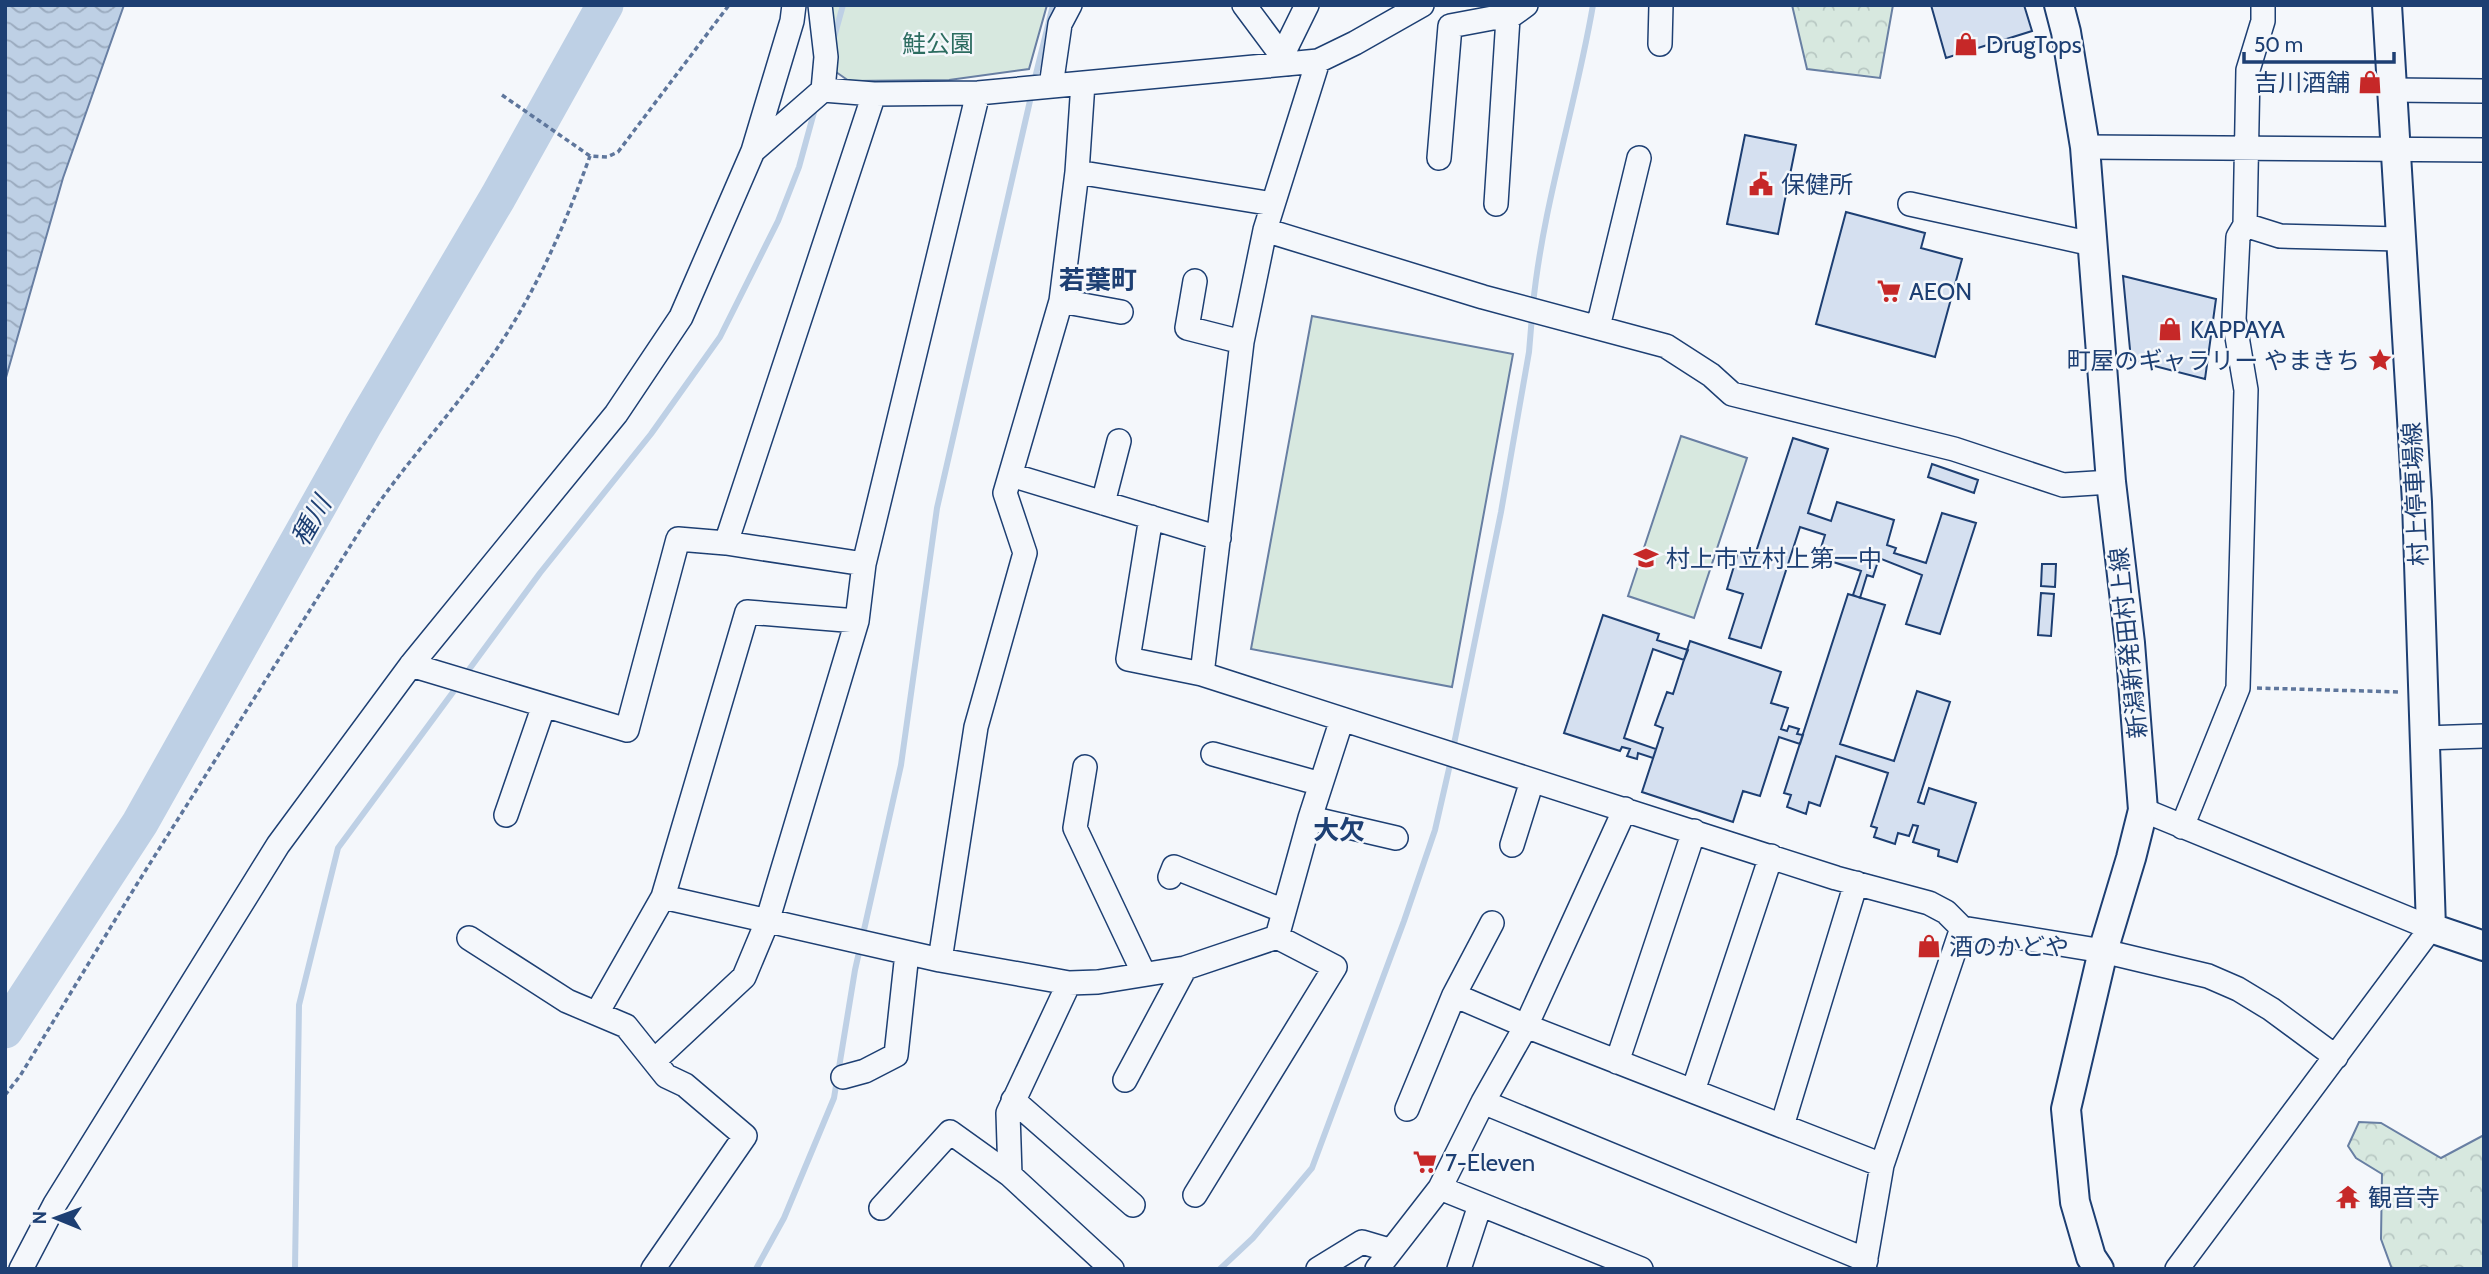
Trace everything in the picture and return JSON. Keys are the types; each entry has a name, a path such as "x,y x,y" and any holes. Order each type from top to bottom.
{"main road":[{"name":"新潟新発田村上線","path":"2059,5 2085,147 2111,482 2130,643 2143,810 2103,951 2066,1109 2075,1202 2091,1257 2099,1269"},
{"name":"村上停車場線","path":"2387,5 2417,502 2431,928"},
{"path":"2431,928 2484,946"}],"street":[{"path":"21,1269 55,1204 278,845 411,665 616,414 681,317 753,151 792,21 794,5"},
{"path":"753,151 823,90 826,57 820,5"},
{"path":"1051,86 1060,24 1070,5"},
{"path":"1244,5 1285,60"},
{"path":"1285,60 1307,5"},
{"path":"823,90 874,94 978,93 1285,60 1318,61 1422,5"},
{"path":"1660,44 1661,5"},
{"path":"2182,827 2238,688 2246,390 2234,319 2238,237 2245,225 2248,70 2263,20 2263,5"},
{"path":"1439,159 1450,26 1517,12 1496,204"},
{"path":"1202,674 1242,342 1265,230 1318,61"},
{"path":"940,960 976,727 1025,553 1005,493 1061,301 1077,172 1083,83"},
{"path":"2392,90 2484,91"},
{"path":"654,1060 744,977 767,922 858,621 864,564 978,93"},
{"path":"726,543 874,94"},
{"path":"2085,147 2484,150"},
{"path":"1598,327 1639,158"},
{"path":"1077,172 1273,204"},
{"path":"1910,204 2092,244"},
{"path":"2245,225 2280,236 2400,239"},
{"path":"1265,230 1483,297 1666,345 1712,375 1732,394 1954,449 2063,485 2111,482"},
{"path":"1195,281 1188,328 1242,342"},
{"path":"1061,301 1121,312"},
{"path":"1103,503 1119,441"},
{"path":"1011,475 1219,538"},
{"path":"1151,517 1128,659 1202,674 1532,781 1625,808 1856,883 1929,903 1946,912 1962,928 2103,951 2208,976 2238,989 2271,1009 2336,1057"},
{"path":"411,665 628,730 678,539 726,543 864,564"},
{"path":"597,1013 663,897 747,612 858,621"},
{"path":"506,815 544,705"},
{"path":"1277,937 1310,818 1342,719"},
{"path":"2424,738 2484,736"},
{"path":"1213,754 1321,784"},
{"path":"1085,767 1076,828 1144,974"},
{"path":"1513,845 1532,781"},
{"path":"1318,1269 1362,1242 1383,1259 1440,1188 1483,1102 1526,1026 1625,808"},
{"path":"2143,810 2431,928 2176,1269"},
{"path":"1310,818 1396,838"},
{"path":"1617,1062 1694,831"},
{"path":"1693,1091 1771,856"},
{"path":"1170,877 1174,867 1284,911"},
{"path":"1782,1126 1856,883"},
{"path":"663,897 940,960 1069,983 1098,982 1185,968 1277,937 1335,967 1195,1195"},
{"path":"1407,1109 1454,995 1492,923"},
{"path":"1483,1102 1865,1264 1882,1165 1962,928"},
{"path":"469,938 567,1001 626,1026 666,1076 685,1085 745,1136 653,1269"},
{"path":"843,1077 865,1071 897,1055 907,953"},
{"path":"1125,1080 1185,968"},
{"path":"1010,1174 1009,1113 1013,1100 1069,983"},
{"path":"1454,995 1526,1026 1882,1165"},
{"path":"1013,1100 1133,1205"},
{"path":"881,1208 950,1132 1010,1174 1112,1269"},
{"path":"1440,1188 1641,1269"},
{"path":"1459,1269 1480,1205"}],"path":[{"path":"502,95 590,156 607,157 618,152 729,5"},
{"path":"5,1095 20,1076 137,884 361,528 383,495 495,353 524,305 565,224 590,156"},
{"path":"2238,688 2423,693"}],"green space":[{"name":"鮭公園","path":"831,5 1047,5 1029,69 949,80 849,81 836,72"},
{"path":"1792,5 1893,5 1880,78 1807,69"},
{"path":"1312,316 1513,354 1452,687 1251,649"},
{"path":"1681,436 1747,458 1694,618 1628,596"},
{"path":"2359,1122 2381,1123 2441,1158 2484,1135 2484,1269 2392,1269 2381,1239 2382,1174 2356,1158 2348,1146"}],"water":[{"path":"5,5 124,5 63,178 5,381"}],"building":[{"name":"DrugTops","path":"1931,5 2024,5 2032,31 1946,58"},
{"name":"保健所","path":"1745,135 1796,145 1778,234 1727,224"},
{"name":"AEON","path":"1846,212 1925,233 1921,248 1962,259 1935,357 1816,324"},
{"name":"KAPPAYA","path":"2123,276 2216,299 2205,379 2131,360"},
{"path":"1793,438 1828,449 1808,513 1831,521 1837,502 1894,520 1887,545 1896,548 1894,553 1926,563 1942,513 1976,523 1940,634 1906,624 1922,575 1879,558 1873,577 1867,575 1860,598 1853,595 1861,571 1818,557 1825,535 1800,527 1761,648 1729,638 1743,594 1727,589 1738,553 1754,558"},
{"path":"1932,464 1978,480 1974,493 1928,477"},
{"path":"2042,564 2056,564 2055,587 2041,586"},
{"path":"2041,593 2054,594 2051,636 2038,635"},
{"path":"1848,594 1885,605 1840,744 1894,761 1917,691 1950,702 1918,802 1924,804 1929,788 1976,803 1957,862 1938,856 1939,850 1913,842 1918,826 1913,825 1909,836 1898,833 1895,844 1874,837 1877,828 1871,826 1888,773 1836,756 1820,806 1809,802 1806,814 1787,807 1791,795 1784,793"},
{"path":"1603,615 1659,634 1657,640 1688,650 1684,660 1653,649 1624,738 1656,749 1653,758 1638,753 1637,759 1627,756 1630,749 1622,747 1620,751 1564,733"},
{"path":"1690,641 1781,672 1771,703 1788,708 1781,729 1787,731 1789,726 1799,729 1797,734 1803,735 1800,744 1779,737 1760,796 1743,791 1733,822 1642,792 1663,728 1655,725 1667,692 1673,694"}],"waterway":[{"name":"種川","path":"5,1030 140,823 363,426 498,197 605,5"},
{"path":"833,41 843,5"},
{"path":"1034,82 1053,5"},
{"path":"1533,305 1544,230 1593,5"},
{"path":"756,1269 784,1218 834,1098 855,970 901,765 937,508 1032,92"},
{"path":"465,675 540,573 651,434 720,337 778,221 799,167 816,105"},
{"path":"1453,749 1501,512 1529,352 1532,316"},
{"path":"295,1269 299,1005 338,848 459,684"},
{"path":"1220,1269 1253,1238 1312,1168 1404,921 1435,830 1451,760"}],"place":[{"name":"DrugTops","path":"1966,44"},
{"name":"吉川酒舗","path":"2370,82"},
{"name":"保健所","path":"1761,184"},
{"name":"AEON","path":"1889,291"},
{"name":"KAPPAYA","path":"2170,329"},
{"name":"町屋のギャラリー やまきち","path":"2380,360"},
{"name":"村上市立村上第一中","path":"1646,558"},
{"name":"酒のかどや","path":"1929,946"},
{"name":"7-Eleven","path":"1425,1162"},
{"name":"観音寺","path":"2348,1197"}],"district":[{"name":"若葉町","path":"1098,280"},
{"name":"大欠","path":"1339,830"}]}
